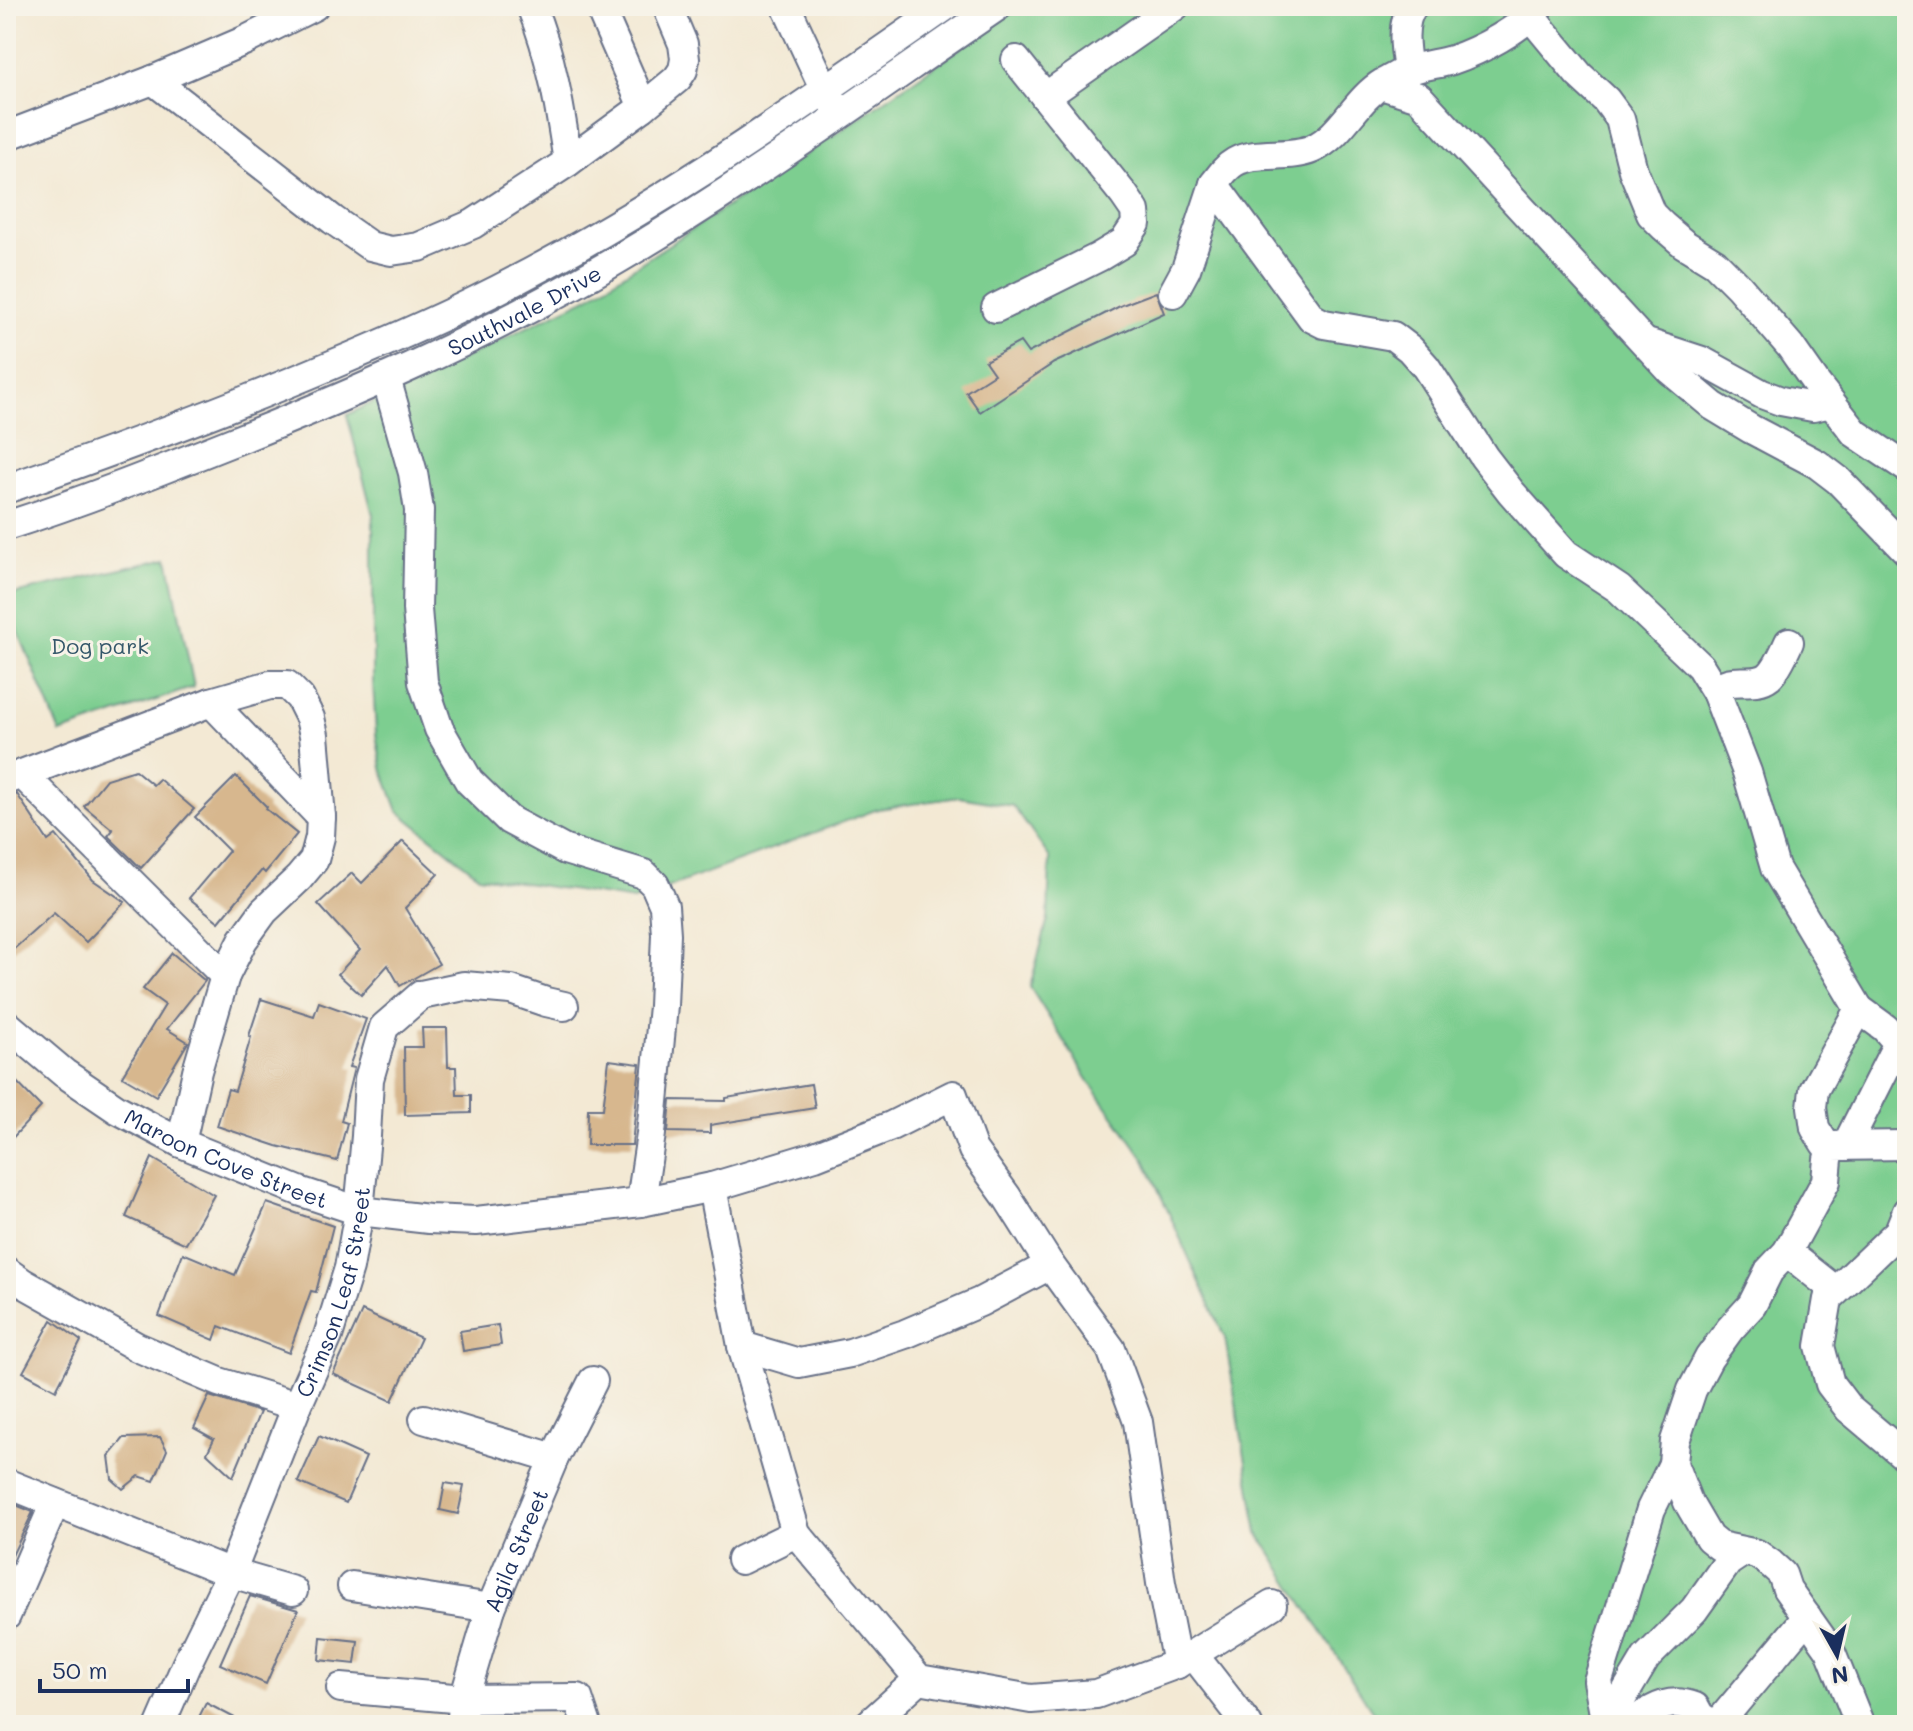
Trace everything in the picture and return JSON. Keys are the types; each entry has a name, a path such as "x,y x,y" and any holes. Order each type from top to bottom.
{"street":[{"path":"531,6 557,89 568,162"},
{"path":"599,6 643,107"},
{"path":"153,80 370,246 391,251 419,247 473,224 568,162 677,79 685,59 683,44 667,6"},
{"path":"786,6 833,102"},
{"name":"Southvale Drive","path":"6,526 209,451 386,378 490,330 590,276 717,198 946,6"},
{"name":"Southvale Drive","path":"6,489 99,457 284,385 474,302 833,102 998,6"},
{"path":"1045,97 1175,6"},
{"path":"1408,70 1404,41 1408,12 1413,6"},
{"path":"6,136 153,80 244,41 301,9"},
{"path":"1173,293 1186,269 1214,184 1234,162 1312,149 1329,139 1359,103 1381,85 1408,70 1454,59 1492,42 1535,12 1579,75 1606,100 1620,119 1633,170 1651,214 1684,244 1715,263 1739,287 1790,346 1855,433 1907,468"},
{"path":"996,308 1124,242 1136,224 1135,211 1124,195 1016,60"},
{"path":"1381,85 1419,97 1670,370 1713,406 1817,464 1838,480 1907,551"},
{"path":"1214,184 1312,318 1324,324 1393,336 1410,349 1426,367 1484,457 1566,554 1619,589 1700,666 1716,692 1747,772 1775,868 1859,1009 1885,1028 1898,1043 1839,1146 1828,1159 1826,1181 1787,1252 1769,1271 1752,1305 1730,1329 1692,1390 1675,1441 1673,1464 1651,1509 1598,1681 1606,1725 1646,1658 1694,1610 1728,1562 1743,1552"},
{"path":"1645,342 1702,361 1781,401 1813,407 1831,403"},
{"path":"386,378 413,473 419,510 417,609 423,682 439,729 469,781 509,820 565,850 644,874 655,885 664,906 663,1006 641,1202"},
{"path":"1838,480 1852,473 1864,439"},
{"path":"1716,692 1720,685 1728,681 1758,681 1770,675 1789,642"},
{"path":"181,1143 197,1071 225,976 243,940 264,911 314,860 320,837 314,735 300,698 287,685 270,685 211,702 15,777 225,976"},
{"path":"211,702 321,817"},
{"name":"Crimson Leaf Street","path":"160,1725 231,1573 328,1336 349,1268 359,1211 369,1079 384,1027 421,995 464,986 511,990 564,1006"},
{"path":"1859,1009 1814,1090 1812,1107 1815,1128 1825,1144 1907,1145"},
{"name":"Maroon Cove Street","path":"6,1024 64,1073 117,1109 181,1143 299,1191 359,1211 429,1219 476,1221 641,1202 712,1187 815,1156 891,1126 953,1095 973,1150 1050,1265"},
{"path":"712,1187 742,1346 796,1533 919,1679 1031,1699 1096,1694 1185,1659 1272,1605"},
{"path":"1907,1211 1899,1231 1828,1299 1820,1346 1830,1384 1849,1409 1907,1458"},
{"path":"1787,1252 1836,1291"},
{"path":"742,1346 799,1363 850,1353 980,1302 1050,1265 1111,1349 1138,1422 1161,1583 1185,1659 1248,1725"},
{"path":"6,1271 137,1347 219,1382 297,1406"},
{"name":"Agila Street","path":"463,1712 491,1608 554,1458 593,1381"},
{"path":"424,1419 554,1458"},
{"path":"1673,1464 1688,1502 1709,1538 1719,1546 1757,1554 1782,1574 1787,1589 1830,1650 1860,1725"},
{"path":"6,1483 231,1573 293,1591"},
{"path":"6,1616 55,1503"},
{"path":"741,1560 796,1533"},
{"path":"352,1586 491,1608"},
{"path":"1627,1725 1664,1703 1683,1702 1695,1707 1700,1716 1716,1725 1807,1617"},
{"path":"868,1725 919,1679"},
{"path":"341,1688 463,1712 578,1698 587,1725"}],"green space":[{"path":"1021,6 1907,6 1907,1725 1381,1725 1258,1533 1225,1338 1145,1160 1090,1083 1030,987 1048,919 1050,858 1013,806 959,797 878,809 634,900 479,876 398,811 382,768 376,734 373,515 347,415 589,297 808,153"},
{"name":"Dog park","path":"168,558 194,687 60,733 6,596"}],"building":[{"path":"1156,292 1164,313 1054,363 980,412 966,392 994,374 985,361 1020,342 1028,353 1122,305"},
{"path":"135,770 153,785 159,779 194,809 141,868 108,836 113,830 84,806 106,779"},
{"path":"236,776 266,809 297,834 219,922 189,898 229,851 195,817"},
{"path":"17,794 48,841 56,835 93,880 125,902 86,942 54,913 6,956 6,800"},
{"path":"403,841 438,874 405,908 439,964 400,986 388,965 361,995 338,974 360,950 318,904 352,873 362,883"},
{"path":"172,953 205,981 167,1029 188,1042 156,1096 122,1076 165,1005 143,989"},
{"path":"261,999 314,1016 319,1002 366,1019 349,1067 354,1068 341,1121 347,1123 337,1161 217,1126 228,1089 235,1091"},
{"path":"422,1028 447,1028 448,1067 456,1067 457,1095 471,1095 471,1113 405,1115 404,1047 423,1047"},
{"path":"609,1060 640,1064 632,1145 587,1145 588,1109 603,1109"},
{"path":"6,1071 41,1107 6,1145"},
{"path":"811,1084 815,1108 710,1125 710,1133 668,1132 671,1100 726,1101 726,1098"},
{"path":"152,1158 214,1195 186,1244 126,1217"},
{"path":"267,1203 333,1226 316,1292 311,1291 289,1353 219,1326 214,1340 159,1316 183,1253 235,1275"},
{"path":"362,1311 421,1338 392,1401 333,1374"},
{"path":"52,1320 81,1341 56,1390 23,1372"},
{"path":"498,1325 501,1345 463,1351 460,1331"},
{"path":"209,1396 260,1412 233,1477 207,1453 214,1439 194,1428"},
{"path":"319,1436 366,1457 346,1503 298,1482"},
{"path":"160,1437 167,1450 154,1481 139,1476 123,1489 112,1479 109,1456 124,1438"},
{"path":"445,1483 464,1486 458,1514 440,1510"},
{"path":"6,1501 33,1512 6,1568"},
{"path":"250,1596 298,1610 266,1684 220,1664"},
{"path":"321,1637 358,1641 355,1664 319,1660"},
{"path":"206,1703 248,1725 195,1725"}]}
